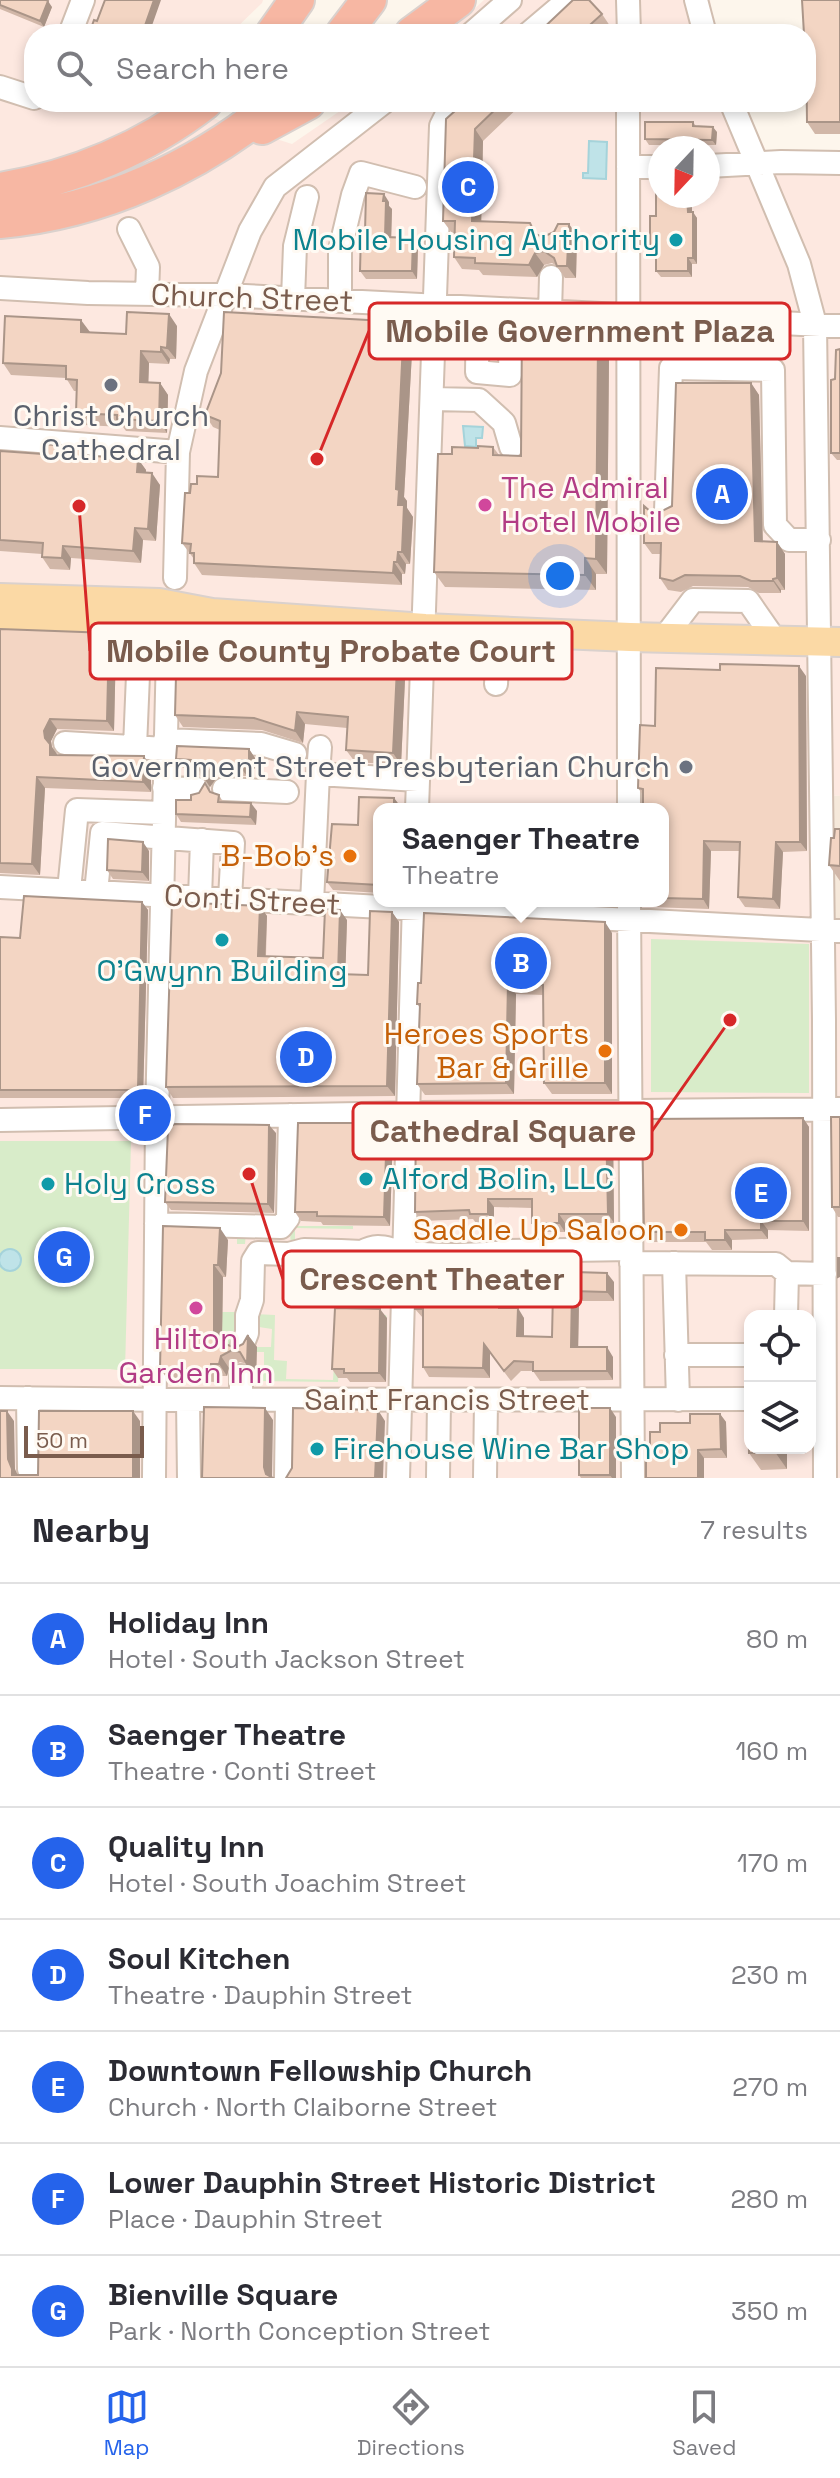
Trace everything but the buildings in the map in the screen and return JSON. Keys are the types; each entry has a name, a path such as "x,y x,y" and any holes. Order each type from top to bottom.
{"highway":[{"path":"280,24 297,0"},
{"path":"351,24 369,0"},
{"path":"426,24 454,4"},
{"path":"0,190 49,179 103,161 155,136 190,112"},
{"path":"207,152 264,112"},
{"path":"0,221 48,214 103,199 162,176 291,112"}],"main road":[{"path":"0,587 154,595 170,604"},
{"path":"0,598 170,604 203,613 425,628 630,637 830,641"},
{"path":"0,606 170,604"},
{"path":"0,618 151,625 170,604"}],"street":[{"path":"74,24 83,0"},
{"path":"482,24 510,0"},
{"path":"540,24 568,0"},
{"path":"628,0 629,24"},
{"path":"696,0 702,24"},
{"path":"0,87 24,95"},
{"path":"154,1478 157,1117 164,896 166,677 178,452 196,371 224,295 245,223 275,187 371,112"},
{"path":"417,803 441,126 448,112"},
{"path":"628,112 629,803"},
{"path":"735,112 799,264 815,324 819,540 830,641 832,1110 825,1274 825,1478"},
{"path":"720,166 840,163"},
{"path":"628,167 648,167"},
{"path":"340,301 340,250 361,173 415,187"},
{"path":"293,299 295,246 307,197"},
{"path":"129,229 148,267 147,294"},
{"path":"550,312 551,277"},
{"name":"Church Street","path":"0,288 224,295 840,326"},
{"path":"478,308 477,372 510,375 511,310"},
{"path":"666,511 671,368 773,370 775,525 789,540 819,540"},
{"path":"432,399 479,400 504,423 511,447"},
{"path":"0,438 178,452"},
{"path":"629,468 667,470"},
{"path":"664,638 693,600 748,601 775,640"},
{"path":"496,684 499,631"},
{"path":"135,747 139,651"},
{"path":"138,676 166,677"},
{"path":"65,743 135,747 261,744 295,754"},
{"path":"312,903 320,747"},
{"path":"318,774 418,780"},
{"path":"164,788 197,789"},
{"path":"224,789 287,792"},
{"path":"69,890 77,810 163,813"},
{"path":"96,892 102,833 233,843 230,899"},
{"path":"200,898 202,840"},
{"name":"Conti Street","path":"0,887 373,904"},
{"path":"398,1478 400,1400 394,1334 404,1252 414,907"},
{"name":"Conti Street","path":"524,907 629,910 832,931"},
{"path":"629,910 633,1478"},
{"path":"0,1120 832,1110"},
{"path":"156,1224 281,1227 288,1218 290,1115"},
{"path":"242,1346 252,1300 253,1261 258,1253 289,1254 304,1250 362,1252 372,1257 386,1257 404,1252 494,1254 509,1251 631,1256 674,1263 776,1264 787,1273 825,1274"},
{"path":"674,1263 678,1400"},
{"path":"786,1310 787,1273"},
{"path":"676,1355 744,1355"},
{"path":"241,1376 241,1400"},
{"name":"Saint Francis Street","path":"0,1398 287,1400 344,1389 400,1400 744,1399"},
{"path":"28,1398 29,1469"},
{"path":"188,1400 189,1478"},
{"path":"286,1478 287,1400"},
{"path":"438,1478 439,1400"},
{"path":"485,1478 486,1400"}],"shaded area":[{"path":"0,0 263,0 240,24 24,24 24,112 194,112 292,144 338,112 748,112 768,155 840,156 840,796 830,795 831,924 840,925 840,1478 0,1478"},
{"path":"484,0 710,0 714,24 458,24"},
{"path":"829,795 840,796 840,925 831,925"}],"green space":[{"path":"651,939 809,944 809,1093 651,1092"},
{"path":"0,1141 131,1141 125,1371 0,1369"},
{"path":"292,1226 353,1226 353,1229 295,1228 295,1245 291,1245 290,1233 246,1232 245,1244 237,1244 237,1231"},
{"path":"364,1260 389,1261 389,1265 370,1264 365,1302 368,1303 368,1314 386,1315 387,1318 342,1318 338,1382 253,1381 250,1371 264,1371 264,1352 251,1352 251,1347 271,1347 272,1329 252,1326 252,1314 275,1315 274,1360 287,1361 286,1379 333,1380 337,1316 361,1314"},
{"path":"222,1312 239,1312 233,1339 222,1350"}],"water":[{"path":"589,141 607,142 606,179 583,178 583,173 588,173"},
{"path":"463,426 483,427 482,438 476,438 476,447 465,446"},
{"path":"10,1249 18,1252 21,1260 18,1268 10,1271 2,1268 -1,1260 2,1252"}],"place":[{"name":"Quality Inn","path":"468,187"},
{"name":"Mobile Housing Authority","path":"676,240"},
{"name":"Christ Church Cathedral","path":"111,385"},
{"name":"Mobile Government Plaza","path":"317,459"},
{"name":"Holiday Inn","path":"722,494"},
{"name":"The Admiral Hotel Mobile","path":"485,505"},
{"name":"Mobile County Probate Court","path":"79,506"},
{"name":"Government Street Presbyterian Church","path":"686,767"},
{"name":"B-Bob's","path":"350,856"},
{"name":"O'Gwynn Building","path":"222,940"},
{"name":"Saenger Theatre","path":"521,963"},
{"name":"Cathedral Square","path":"730,1020"},
{"name":"Heroes Sports Bar & Grille","path":"605,1051"},
{"name":"Soul Kitchen","path":"306,1057"},
{"name":"Lower Dauphin Street Historic District","path":"145,1115"},
{"name":"Crescent Theater","path":"249,1174"},
{"name":"Alford Bolin, LLC","path":"366,1179"},
{"name":"Holy Cross","path":"48,1184"},
{"name":"Downtown Fellowship Church","path":"761,1193"},
{"name":"Saddle Up Saloon","path":"681,1230"},
{"name":"Bienville Square","path":"64,1257"},
{"name":"Hilton Garden Inn","path":"196,1308"},
{"name":"Firehouse Wine Bar Shop","path":"317,1449"}]}
